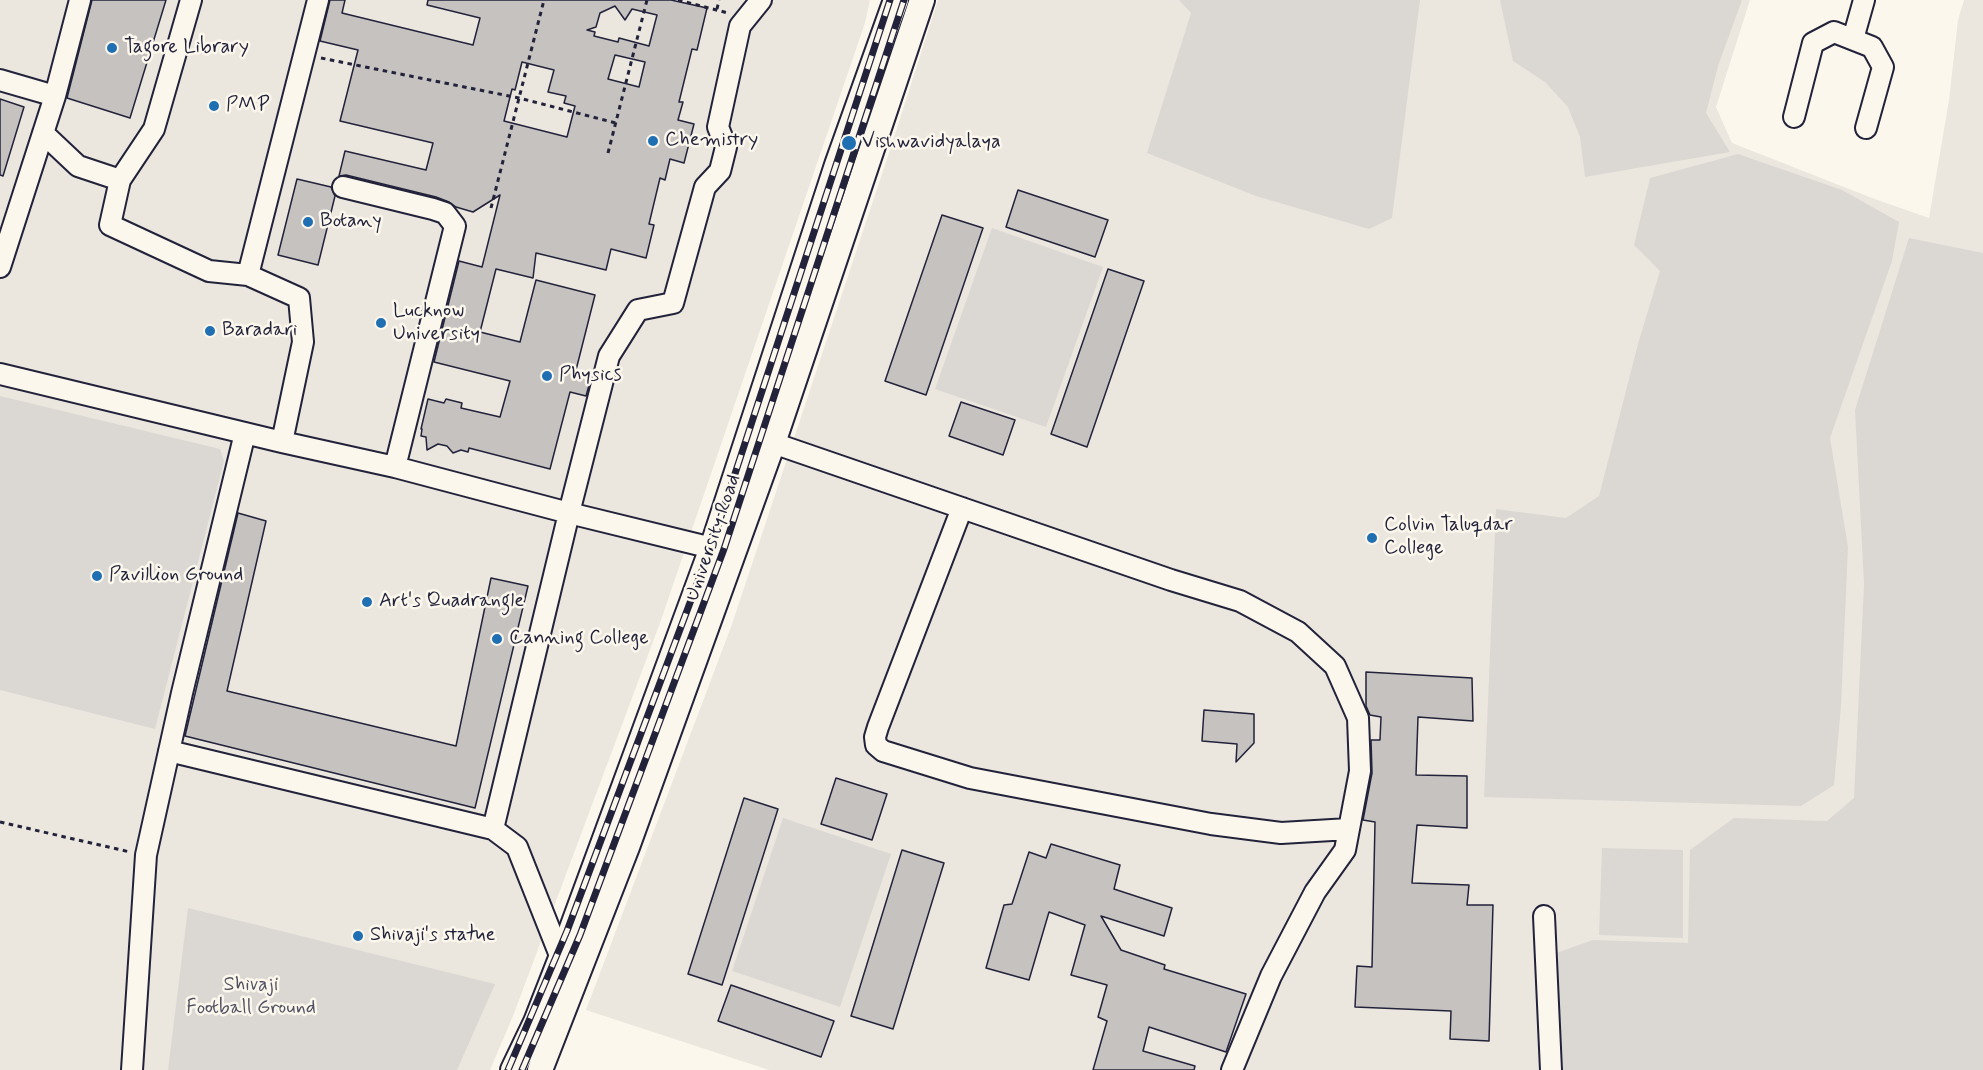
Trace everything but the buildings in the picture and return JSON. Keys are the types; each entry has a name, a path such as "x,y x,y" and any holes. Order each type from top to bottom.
{"main road":[{"name":"University Road","path":"545,1068 564,970 712,548 837,165 896,0"},
{"name":"University Road","path":"513,1070 627,847 782,445 922,0"}],"street":[{"path":"0,267 55,96 80,0"},
{"path":"191,0 154,129 120,180 110,225 209,271 248,275 299,298 303,342 282,442"},
{"path":"248,275 318,0"},
{"path":"493,829 609,356 638,310 673,303 705,186 720,171 726,147 718,128 740,26 761,0"},
{"path":"1853,39 1864,0"},
{"path":"1794,117 1813,43 1834,32 1872,47 1883,67 1866,128"},
{"path":"0,80 55,96"},
{"path":"43,133 78,166 120,180"},
{"path":"343,187 445,213 455,226 395,467"},
{"path":"0,374 395,467 712,548"},
{"path":"132,1070 146,855 244,433"},
{"path":"782,445 1170,580 1240,601 1298,632 1335,666 1358,718 1360,771 1345,850 1315,892 1271,976 1232,1070"},
{"path":"962,508 878,727 875,737 876,744 883,751 970,778 1211,824 1281,833 1349,829"},
{"path":"169,751 493,829 517,847 564,970"},
{"path":"1544,916 1551,1070"}],"path":[{"path":"491,208 544,0"},
{"path":"608,153 647,0"},
{"path":"678,0 717,9 746,19"},
{"path":"717,9 719,0"},
{"path":"305,55 519,98 616,123"},
{"path":"0,822 146,855"}],"shaded area":[{"name":"Lucknow University","path":"0,0 870,0 865,23 660,623 513,1016 490,1070 0,1070"},
{"name":"Colvin Taluqdar College","path":"938,0 1750,0 1716,107 1732,143 1929,218 1949,100 1958,20 1964,0 1983,0 1983,1070 769,1070 586,1010 731,627"}],"green space":[{"path":"1179,0 1420,0 1392,218 1369,229 1256,196 1147,153 1191,13"},
{"path":"1500,0 1742,0 1718,66 1706,113 1730,152 1585,177 1580,137 1568,107 1545,82 1513,61"},
{"path":"1738,154 1842,190 1899,222 1892,261 1830,438 1848,547 1841,706 1834,785 1801,806 1484,797 1496,509 1566,518 1599,496 1638,344 1660,271 1634,245 1650,178"},
{"path":"992,228 1103,267 1046,427 935,389"},
{"path":"1909,238 1983,253 1983,1070 1563,1070 1556,953 1593,940 1688,943 1690,850 1734,818 1827,821 1854,798 1864,584 1855,410"},
{"name":"Pavillion Ground","path":"0,396 220,449 224,461 155,729 0,690"},
{"path":"783,818 891,854 840,1007 732,971"},
{"path":"1602,848 1683,850 1683,938 1599,935"},
{"name":"Shivaji Football Ground","path":"188,908 495,984 457,1070 168,1070"}],"railway":[{"path":"508,1070 567,931 712,544 890,0"},
{"path":"522,1070 580,935 724,549 904,0"}],"place":[{"name":"Tagore Library","path":"112,48"},
{"name":"PMP","path":"214,106"},
{"name":"Chemistry","path":"653,141"},
{"name":"Vishwavidyalaya","path":"849,143"},
{"name":"Botany","path":"308,222"},
{"name":"Lucknow University","path":"381,323"},
{"name":"Baradari","path":"210,331"},
{"name":"Physics","path":"547,376"},
{"name":"Colvin Taluqdar College","path":"1372,538"},
{"name":"Pavillion Ground","path":"97,576"},
{"name":"Art's Quadrangle","path":"367,602"},
{"name":"Canning College","path":"497,639"},
{"name":"Shivaji's statue","path":"358,936"}]}
